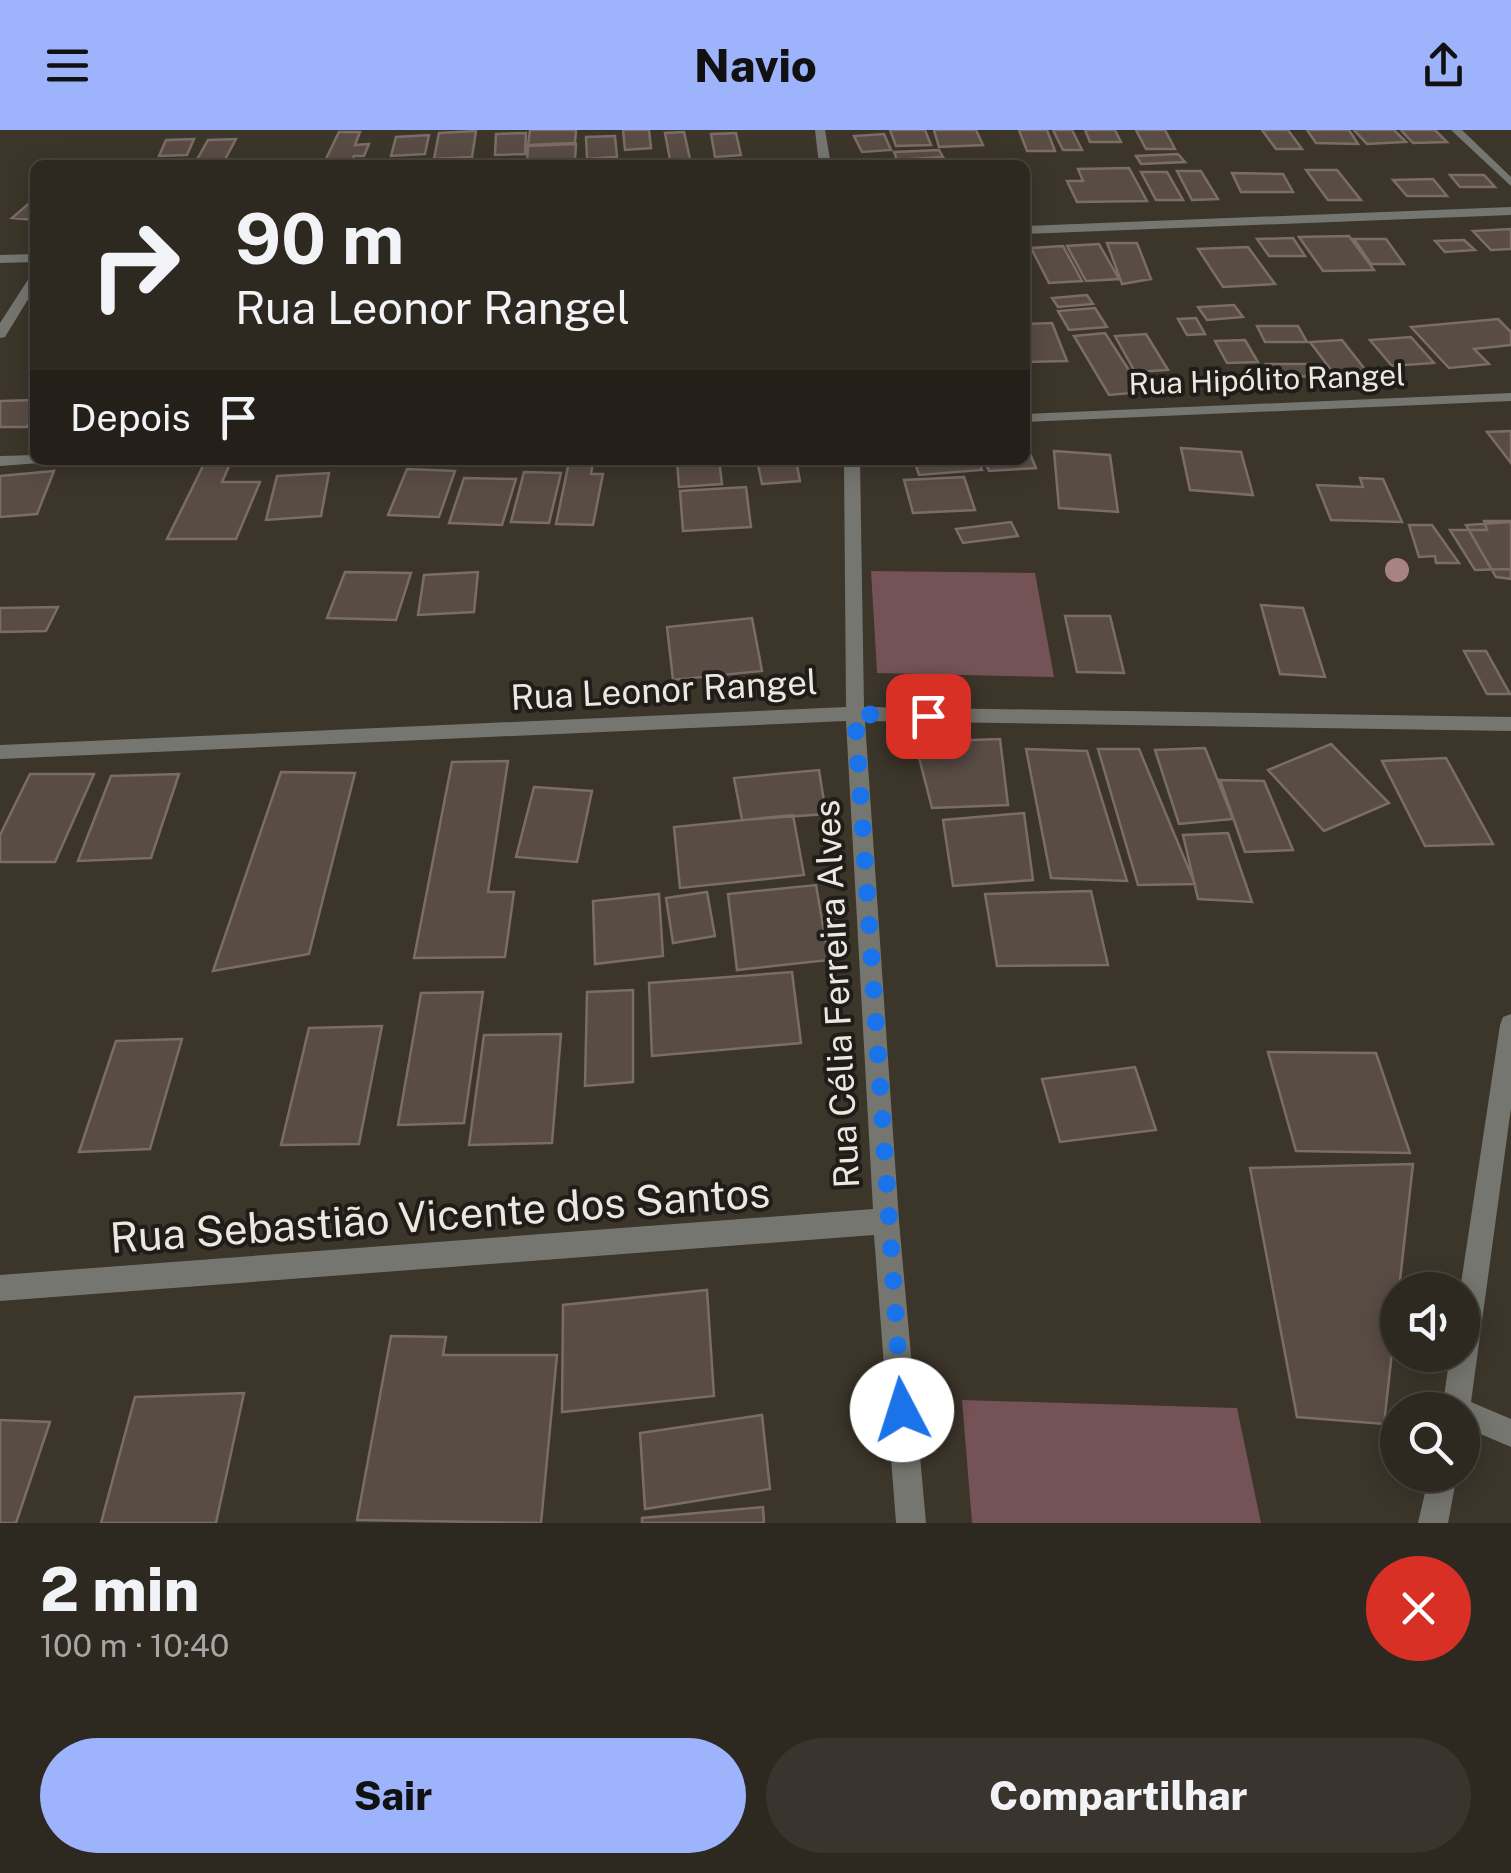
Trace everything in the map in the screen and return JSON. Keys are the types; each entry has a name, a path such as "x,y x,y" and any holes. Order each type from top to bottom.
{"street":[{"path":"820,130 824,160"},
{"path":"1456,130 1511,183"},
{"path":"1030,230 1511,211"},
{"path":"0,259 30,258"},
{"path":"0,334 30,286"},
{"name":"Rua Hipólito Rangel","path":"1030,418 1511,397"},
{"path":"0,461 30,460"},
{"name":"Rua Célia Ferreira Alves","path":"852,465 855,714 886,1222 911,1523"},
{"name":"Rua Leonor Rangel","path":"0,752 855,714 1511,724"},
{"path":"1461,1392 1511,1025"},
{"name":"Rua Sebastião Vicente dos Santos","path":"0,1288 886,1222"},
{"path":"1480,1420 1511,1433"},
{"path":"1433,1523 1439,1492"}],"shaded area":[{"path":"871,571 1035,573 1054,677 877,673"},
{"path":"962,1400 1237,1408 1261,1523 972,1523"}],"building":[{"path":"530,130 576,130 575,143 528,145"},
{"path":"623,130 649,130 651,148 625,150"},
{"path":"890,130 925,130 931,145 896,146"},
{"path":"934,130 976,130 983,145 939,147"},
{"path":"1019,130 1047,130 1055,151 1027,151"},
{"path":"1053,130 1072,130 1082,150 1063,150"},
{"path":"1085,130 1115,130 1121,142 1090,142"},
{"path":"1136,130 1165,130 1175,149 1146,149"},
{"path":"1262,130 1288,130 1302,149 1276,149"},
{"path":"1307,130 1349,130 1358,144 1316,143"},
{"path":"1354,130 1394,130 1406,142 1367,144"},
{"path":"1401,130 1435,130 1447,142 1413,143"},
{"path":"476,131 472,157 434,159 439,133"},
{"path":"339,132 360,132 355,145 369,144 364,156 325,160"},
{"path":"684,132 690,159 670,160 665,133"},
{"path":"526,133 525,154 495,155 496,134"},
{"path":"736,133 741,155 715,157 711,134"},
{"path":"884,134 891,150 862,152 854,136"},
{"path":"429,135 425,154 391,156 396,137"},
{"path":"615,136 617,157 587,159 586,137"},
{"path":"194,139 187,155 159,156 166,140"},
{"path":"236,139 225,160 197,160 208,140"},
{"path":"576,144 575,160 527,160 528,146"},
{"path":"939,150 943,157 897,160 894,152"},
{"path":"1178,154 1185,162 1141,164 1136,156"},
{"path":"1129,168 1147,201 1077,202 1067,181 1083,181 1078,169"},
{"path":"1306,170 1337,170 1361,200 1328,200"},
{"path":"1177,171 1201,171 1218,199 1192,200"},
{"path":"1141,172 1167,172 1183,200 1156,200"},
{"path":"1232,173 1283,174 1293,192 1241,192"},
{"path":"1450,175 1484,175 1495,187 1460,187"},
{"path":"1433,179 1447,196 1407,196 1393,180"},
{"path":"30,202 30,220 12,218"},
{"path":"1511,229 1511,249 1491,250 1473,231"},
{"path":"1349,236 1374,270 1323,271 1299,237"},
{"path":"1293,238 1305,256 1269,256 1257,239"},
{"path":"1354,239 1386,239 1404,264 1371,264"},
{"path":"1464,240 1475,250 1445,252 1435,241"},
{"path":"1107,243 1137,243 1151,279 1122,284"},
{"path":"1099,244 1119,279 1086,281 1067,246"},
{"path":"1063,246 1082,281 1049,283 1031,248"},
{"path":"1248,247 1275,284 1223,287 1198,249"},
{"path":"1087,295 1093,304 1058,307 1052,298"},
{"path":"1234,305 1243,317 1207,320 1198,307"},
{"path":"1095,308 1107,327 1069,330 1058,311"},
{"path":"1196,318 1205,334 1187,335 1178,319"},
{"path":"1498,319 1511,332 1511,345 1474,349 1489,364 1449,368 1411,327"},
{"path":"1052,323 1067,361 1030,362 1030,324"},
{"path":"1257,326 1298,326 1307,342 1265,342"},
{"path":"1105,333 1143,392 1109,395 1074,336"},
{"path":"1146,334 1168,370 1135,372 1115,336"},
{"path":"1411,337 1434,363 1392,366 1370,340"},
{"path":"1245,340 1258,362 1227,363 1215,341"},
{"path":"1342,340 1367,372 1353,373 1359,382 1341,383 1310,342"},
{"path":"1266,364 1319,364 1327,376 1273,377"},
{"path":"30,400 27,427 0,427 0,401"},
{"path":"1511,431 1511,463 1487,432"},
{"path":"1181,448 1241,452 1253,495 1190,490"},
{"path":"1054,451 1110,455 1118,512 1059,508"},
{"path":"1030,454 1036,468 989,471 986,465 1030,465"},
{"path":"204,465 230,465 222,482 260,482 236,539 167,539"},
{"path":"568,465 592,465 591,474 603,474 593,525 556,524"},
{"path":"677,465 720,465 722,484 679,487"},
{"path":"758,465 797,465 800,481 762,484"},
{"path":"916,465 980,465 982,470 919,475"},
{"path":"407,469 455,471 439,517 388,515"},
{"path":"54,471 37,514 0,517 0,476"},
{"path":"524,472 561,473 549,523 511,522"},
{"path":"329,473 321,516 266,520 277,476"},
{"path":"964,477 975,510 913,513 904,480"},
{"path":"464,478 516,479 502,525 449,523"},
{"path":"1360,478 1383,479 1402,522 1331,520 1317,485 1363,487"},
{"path":"746,487 751,527 683,531 680,491"},
{"path":"1484,521 1511,521 1511,569 1475,570 1450,530 1487,530"},
{"path":"1011,522 1018,536 963,543 956,529"},
{"path":"1511,522 1511,579 1496,577 1466,525"},
{"path":"1409,525 1432,525 1459,563 1436,563 1435,556 1419,557"},
{"path":"345,572 411,573 396,620 327,618"},
{"path":"478,572 474,612 418,615 424,575"},
{"path":"1261,605 1303,608 1325,677 1280,674"},
{"path":"58,607 46,631 0,632 0,608"},
{"path":"1065,616 1110,616 1124,673 1077,672"},
{"path":"752,618 762,671 673,680 667,627"},
{"path":"1464,651 1486,651 1510,694 1487,694"},
{"path":"1000,739 1008,805 932,808 915,742"},
{"path":"1331,744 1389,803 1324,831 1268,770"},
{"path":"1205,748 1233,819 1179,824 1155,750"},
{"path":"1026,749 1087,751 1127,881 1051,878"},
{"path":"1098,749 1139,749 1195,884 1138,885"},
{"path":"1446,758 1493,844 1425,846 1382,761"},
{"path":"508,761 488,892 514,892 505,957 414,958 452,762"},
{"path":"819,770 826,814 742,820 734,778"},
{"path":"281,772 355,773 309,954 213,971"},
{"path":"30,774 94,774 55,862 0,862 0,835"},
{"path":"179,774 151,858 78,861 111,776"},
{"path":"1220,780 1264,781 1293,850 1245,852"},
{"path":"534,787 592,791 577,862 516,857"},
{"path":"1024,813 1033,880 953,886 943,820"},
{"path":"793,815 804,875 680,888 674,827"},
{"path":"1228,833 1252,902 1198,899 1183,835"},
{"path":"816,885 829,960 737,970 728,894"},
{"path":"1091,891 1108,965 997,966 985,894"},
{"path":"707,892 715,936 673,943 666,898"},
{"path":"659,894 663,956 595,964 593,901"},
{"path":"792,972 801,1043 652,1056 649,983"},
{"path":"633,990 633,1082 585,1086 587,992"},
{"path":"483,992 464,1123 398,1125 421,993"},
{"path":"382,1026 359,1144 281,1145 309,1028"},
{"path":"561,1034 552,1143 469,1145 484,1035"},
{"path":"182,1039 150,1149 79,1152 116,1041"},
{"path":"1268,1052 1376,1053 1410,1153 1296,1151"},
{"path":"1135,1067 1156,1130 1060,1142 1042,1079"},
{"path":"1413,1164 1401,1272 1380,1272 1380,1372 1390,1372 1388,1392 1380,1392 1380,1424 1297,1417 1250,1168"},
{"path":"707,1290 714,1396 562,1412 563,1305"},
{"path":"391,1336 446,1337 443,1355 557,1355 541,1523 357,1520"},
{"path":"244,1393 216,1523 101,1523 135,1397"},
{"path":"762,1415 770,1489 645,1509 640,1433"},
{"path":"0,1420 50,1422 16,1523 0,1523"},
{"path":"763,1507 764,1523 642,1523 642,1518"}],"route":[{"path":"902,1410 886,1222 855,714 928,716"}]}
